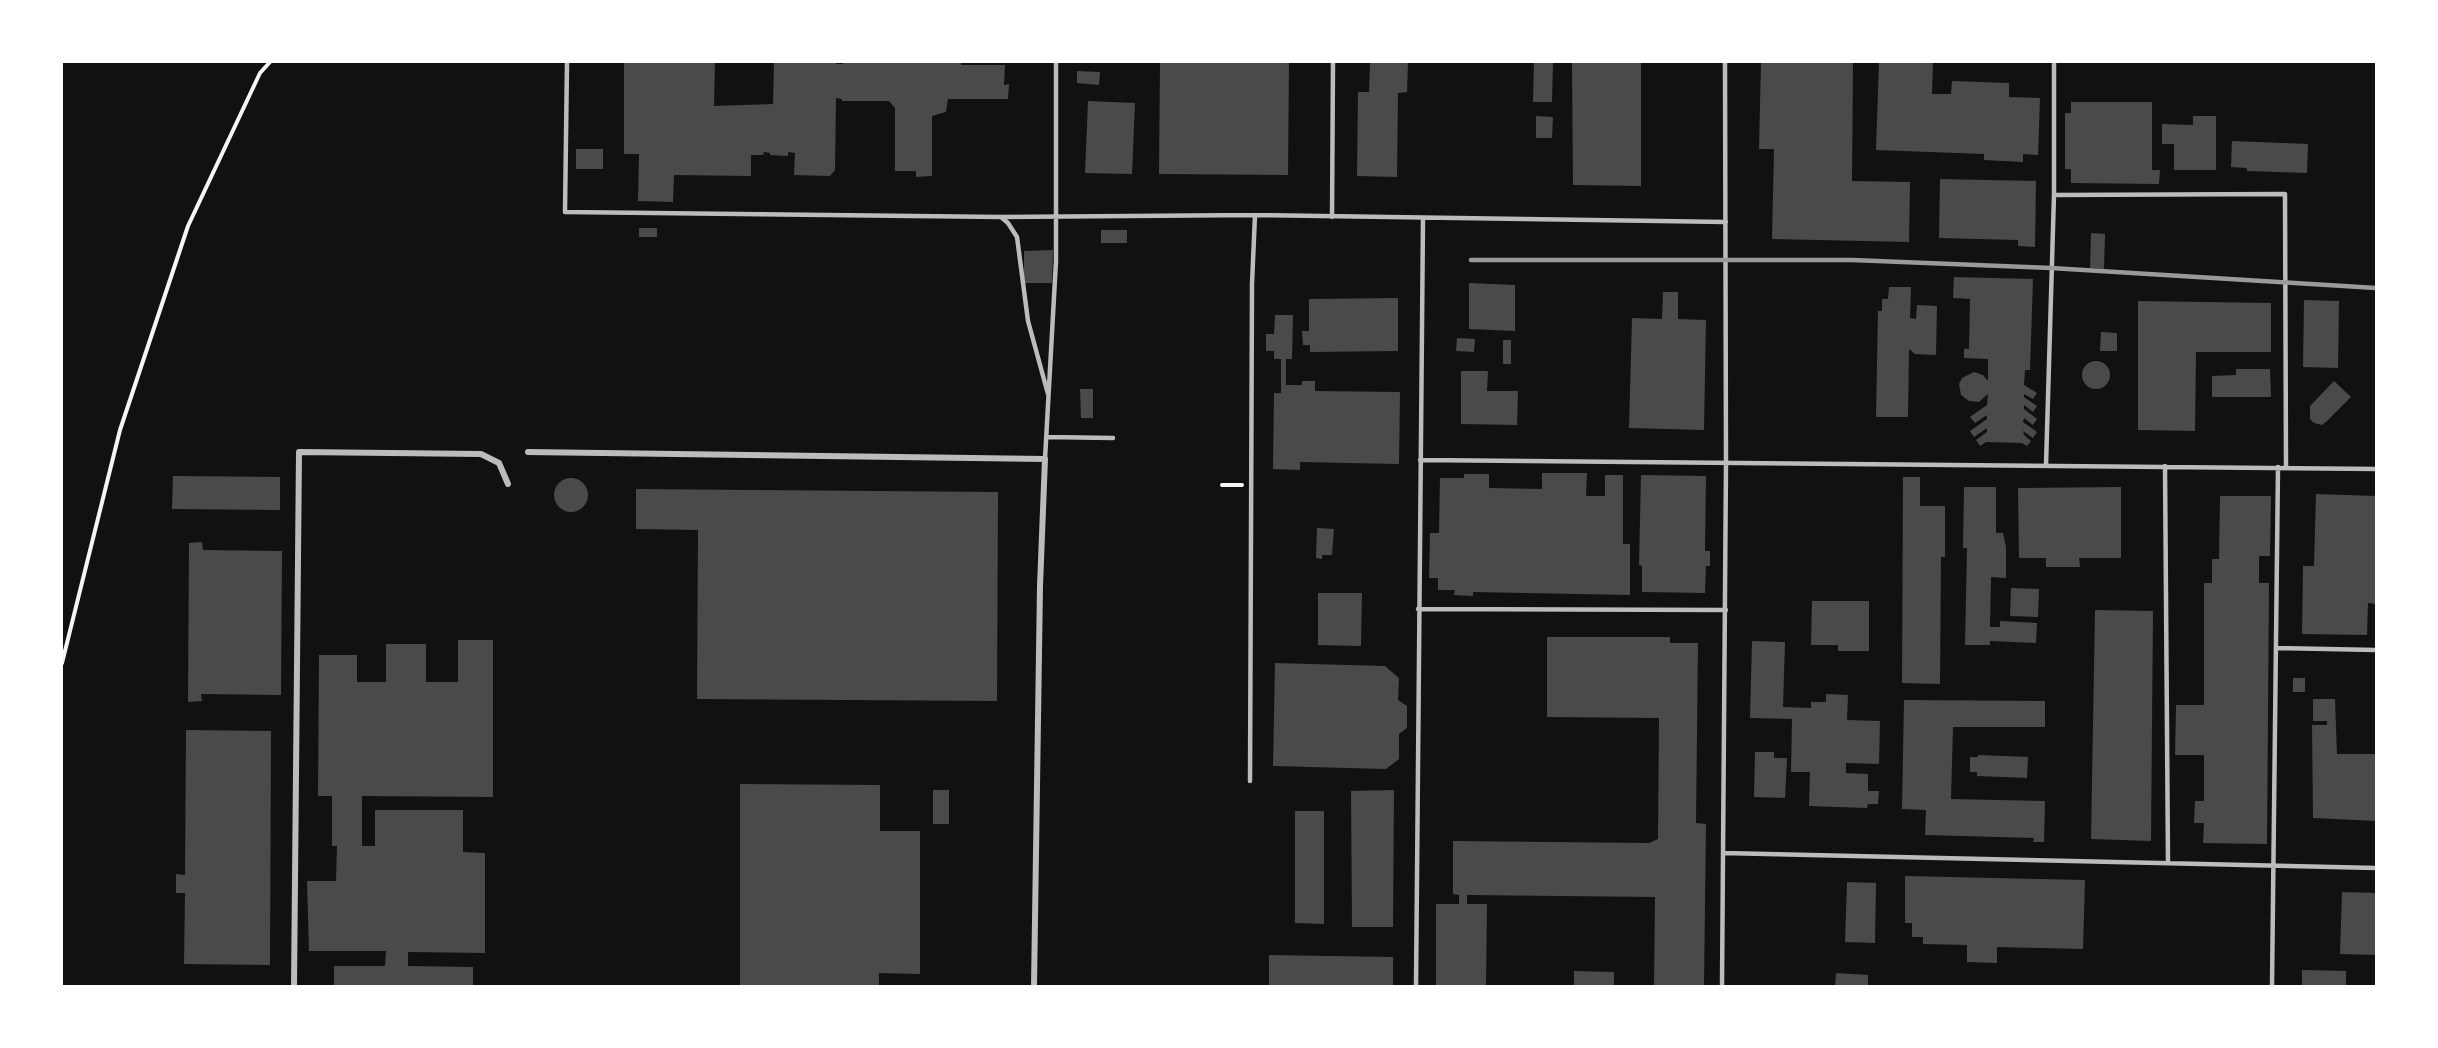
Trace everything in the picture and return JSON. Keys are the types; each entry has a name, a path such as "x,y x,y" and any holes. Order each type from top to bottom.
{"street":[{"path":"294,987 299,452 481,454 499,463 508,484"},
{"path":"528,452 1045,459 1040,574 1034,987"}],"lane":[{"path":"567,62 565,212 1001,217 1255,215 1726,222"},
{"path":"1045,459 1056,217 1056,62"},
{"path":"1332,217 1333,62"},
{"path":"1722,987 1726,610 1725,62"},
{"path":"2046,465 2054,195 2054,62"},
{"path":"2054,195 2285,194 2286,467"},
{"path":"1250,781 1252,284 1255,215"},
{"path":"1001,217 1017,237 1028,321 1049,398"},
{"path":"1416,987 1423,219"},
{"path":"1047,437 1113,438"},
{"path":"1420,460 2376,469"},
{"path":"2164,466 2168,863"},
{"path":"2271,987 2278,467"},
{"path":"1418,609 1726,610"},
{"path":"2276,648 2376,650"},
{"path":"1723,853 2376,868"}],"path":[{"path":"62,663 120,430 188,226 260,73 270,62"},
{"path":"1222,485 1239,485"}],"building":[{"path":"624,62 715,62 714,106 773,104 774,62 843,64 843,62 961,62 961,65 1005,65 1004,85 1009,84 1008,99 948,99 946,112 932,116 932,176 916,177 916,171 895,171 895,108 889,101 842,101 836,98 835,170 830,176 794,175 795,153 788,152 788,156 770,155 764,152 763,155 751,155 751,176 674,175 673,202 638,201 639,154 624,154"},
{"path":"1160,62 1289,62 1288,175 1159,174"},
{"path":"1370,62 1408,62 1407,92 1398,93 1397,177 1357,176 1358,92 1369,92"},
{"path":"1534,62 1553,62 1552,102 1533,102"},
{"path":"1572,62 1641,62 1641,186 1573,185"},
{"path":"1761,62 1853,62 1852,181 1910,182 1909,242 1772,239 1774,149 1759,149"},
{"path":"1879,62 1933,62 1932,94 1951,94 1952,81 2009,83 2009,97 2040,98 2038,155 2023,154 2023,162 1984,160 1984,154 1876,150"},
{"path":"1077,71 1100,72 1099,85 1077,83"},
{"path":"1088,101 1135,103 1132,174 1085,173"},
{"path":"2071,102 2152,102 2152,170 2160,170 2159,184 2071,183 2071,169 2065,169 2065,113 2071,113"},
{"path":"1536,116 1553,117 1552,138 1536,138"},
{"path":"2193,116 2216,116 2216,170 2174,170 2174,144 2162,144 2162,124 2193,125"},
{"path":"2232,141 2308,144 2307,173 2247,171 2247,168 2231,167"},
{"path":"576,149 603,149 603,169 576,169"},
{"path":"1940,179 2036,181 2035,247 2018,246 2018,240 1939,238"},
{"path":"639,228 657,228 657,237 639,237"},
{"path":"1101,230 1127,230 1127,243 1101,243"},
{"path":"2091,233 2105,234 2104,269 2090,268"},
{"path":"1053,250 1052,283 1024,283 1024,251"},
{"path":"1954,277 2033,279 2030,370 2025,370 2024,385 2037,393 2033,399 2024,394 2024,397 2037,406 2033,412 2024,405 2024,409 2037,419 2033,425 2024,418 2023,422 2037,432 2033,438 2023,431 2031,441 2027,446 2022,443 1986,442 1980,446 1976,440 1987,432 1987,428 1974,437 1970,431 1987,419 1987,415 1975,423 1970,417 1987,405 1988,394 1979,402 1969,401 1961,395 1959,384 1962,378 1974,372 1983,375 1988,381 1988,359 1964,358 1964,349 1969,349 1970,299 1953,298"},
{"path":"1469,283 1515,285 1515,331 1469,329"},
{"path":"1889,287 1911,287 1910,318 1916,319 1917,305 1937,306 1936,355 1915,354 1909,349 1908,417 1876,417 1878,311 1882,311 1882,299 1888,299"},
{"path":"1663,292 1678,292 1678,319 1706,320 1704,430 1629,428 1632,318 1662,319"},
{"path":"1398,298 1398,351 1310,352 1310,345 1303,345 1302,331 1309,331 1309,299"},
{"path":"2304,300 2339,301 2338,368 2303,367"},
{"path":"2138,301 2271,303 2271,352 2196,352 2195,431 2138,430"},
{"path":"1275,315 1293,315 1292,359 1286,359 1286,385 1302,385 1302,381 1315,381 1315,391 1400,392 1399,464 1300,462 1300,470 1273,469 1274,393 1281,393 1281,359 1274,359 1274,351 1266,351 1266,334 1274,334"},
{"path":"2101,332 2117,333 2117,351 2100,351"},
{"path":"1457,338 1475,339 1474,352 1456,351"},
{"path":"1503,340 1511,340 1511,364 1503,364"},
{"path":"2096,361 2106,365 2110,375 2106,385 2096,389 2086,385 2082,375 2086,365"},
{"path":"2236,369 2270,369 2271,397 2212,397 2212,376 2236,375"},
{"path":"1461,371 1488,371 1487,391 1518,391 1517,425 1461,424"},
{"path":"2334,381 2351,397 2322,425 2314,423 2310,419 2310,406"},
{"path":"1080,389 1093,389 1093,418 1081,418"},
{"path":"1542,473 1587,473 1586,496 1605,496 1605,475 1623,475 1623,544 1630,544 1630,595 1473,592 1473,596 1454,595 1455,590 1438,590 1438,578 1429,578 1430,533 1439,533 1440,478 1464,478 1464,474 1489,474 1489,488 1542,489"},
{"path":"1641,475 1706,476 1705,551 1710,551 1710,566 1706,566 1705,593 1642,592 1642,566 1639,565"},
{"path":"173,476 280,477 280,510 172,509"},
{"path":"1903,477 1920,477 1920,506 1945,506 1945,557 1941,557 1940,684 1902,683"},
{"path":"571,478 583,483 588,495 583,507 571,512 559,507 554,495 559,483"},
{"path":"1964,487 1996,487 1996,533 2003,533 2006,547 2006,578 1991,577 1990,627 2000,627 2000,621 2037,623 2036,643 1990,641 1990,645 1965,645 1967,548 1963,548"},
{"path":"2121,487 2121,558 2079,558 2080,567 2046,567 2046,558 2019,558 2018,488"},
{"path":"636,489 998,492 997,701 697,699 698,530 636,529"},
{"path":"2316,494 2376,496 2376,604 2368,603 2367,635 2302,634 2303,566 2314,566"},
{"path":"2220,496 2271,496 2270,556 2259,556 2259,583 2269,583 2267,844 2203,843 2204,823 2194,823 2195,801 2204,801 2204,755 2175,755 2176,705 2204,705 2204,583 2212,583 2212,559 2219,559"},
{"path":"1317,528 1334,529 1332,555 1322,555 1322,559 1316,558"},
{"path":"202,542 203,550 282,551 281,695 201,694 202,701 188,702 189,543"},
{"path":"2011,588 2039,589 2038,617 2010,616"},
{"path":"1318,593 1362,593 1361,646 1318,645"},
{"path":"1812,601 1869,601 1869,651 1838,651 1838,645 1811,645"},
{"path":"2095,610 2153,611 2151,841 2091,839"},
{"path":"1547,637 1670,637 1670,643 1698,643 1696,823 1706,824 1704,986 1654,986 1655,897 1467,895 1467,904 1487,904 1486,986 1436,986 1436,904 1459,904 1459,895 1453,894 1453,841 1649,843 1658,839 1659,718 1547,717"},
{"path":"458,640 493,640 493,797 362,796 362,846 375,846 375,810 463,810 463,852 485,853 485,953 408,952 408,966 473,967 473,986 334,986 334,966 385,966 386,951 309,951 307,881 336,881 337,846 332,846 332,796 318,796 319,655 357,655 357,682 386,682 386,644 426,644 426,682 458,682"},
{"path":"1752,641 1785,642 1783,707 1811,708 1811,702 1826,702 1826,694 1848,695 1847,720 1880,721 1879,764 1846,763 1846,773 1868,774 1868,791 1879,791 1878,804 1868,804 1867,808 1809,806 1810,772 1791,772 1792,719 1750,718"},
{"path":"1275,663 1385,666 1399,678 1398,700 1407,706 1407,728 1399,734 1399,759 1386,769 1273,766"},
{"path":"2293,678 2305,678 2305,692 2293,692"},
{"path":"2313,699 2335,699 2337,754 2376,754 2376,821 2313,818 2312,725 2327,725 2327,721 2313,721"},
{"path":"1904,700 2045,701 2045,727 1953,727 1951,799 2045,801 2044,842 2033,842 2034,838 1925,835 1926,810 1902,809"},
{"path":"186,730 271,731 270,965 184,964 185,893 176,893 176,874 185,875"},
{"path":"1755,752 1774,752 1774,758 1787,758 1785,798 1754,797"},
{"path":"1978,755 2028,757 2027,778 1977,776 1977,772 1970,772 1970,757 1978,757"},
{"path":"740,784 880,785 880,831 920,831 920,974 879,973 879,986 740,986"},
{"path":"933,790 949,790 949,824 933,824"},
{"path":"1394,790 1393,927 1352,927 1351,791"},
{"path":"1295,811 1324,811 1324,924 1295,923"},
{"path":"1905,876 2085,880 2083,949 1997,947 1997,963 1967,962 1967,945 1923,944 1923,937 1912,937 1912,923 1905,923"},
{"path":"1847,882 1876,883 1875,943 1845,942"},
{"path":"2342,892 2376,893 2376,955 2340,954"},
{"path":"1269,955 1393,957 1393,986 1269,986"},
{"path":"2302,970 2346,971 2346,986 2302,986"},
{"path":"1574,971 1614,972 1614,986 1574,986"},
{"path":"1836,973 1868,975 1868,986 1835,986"}],"railway":[{"path":"1471,260 1852,260 2051,268 2376,288"}]}
